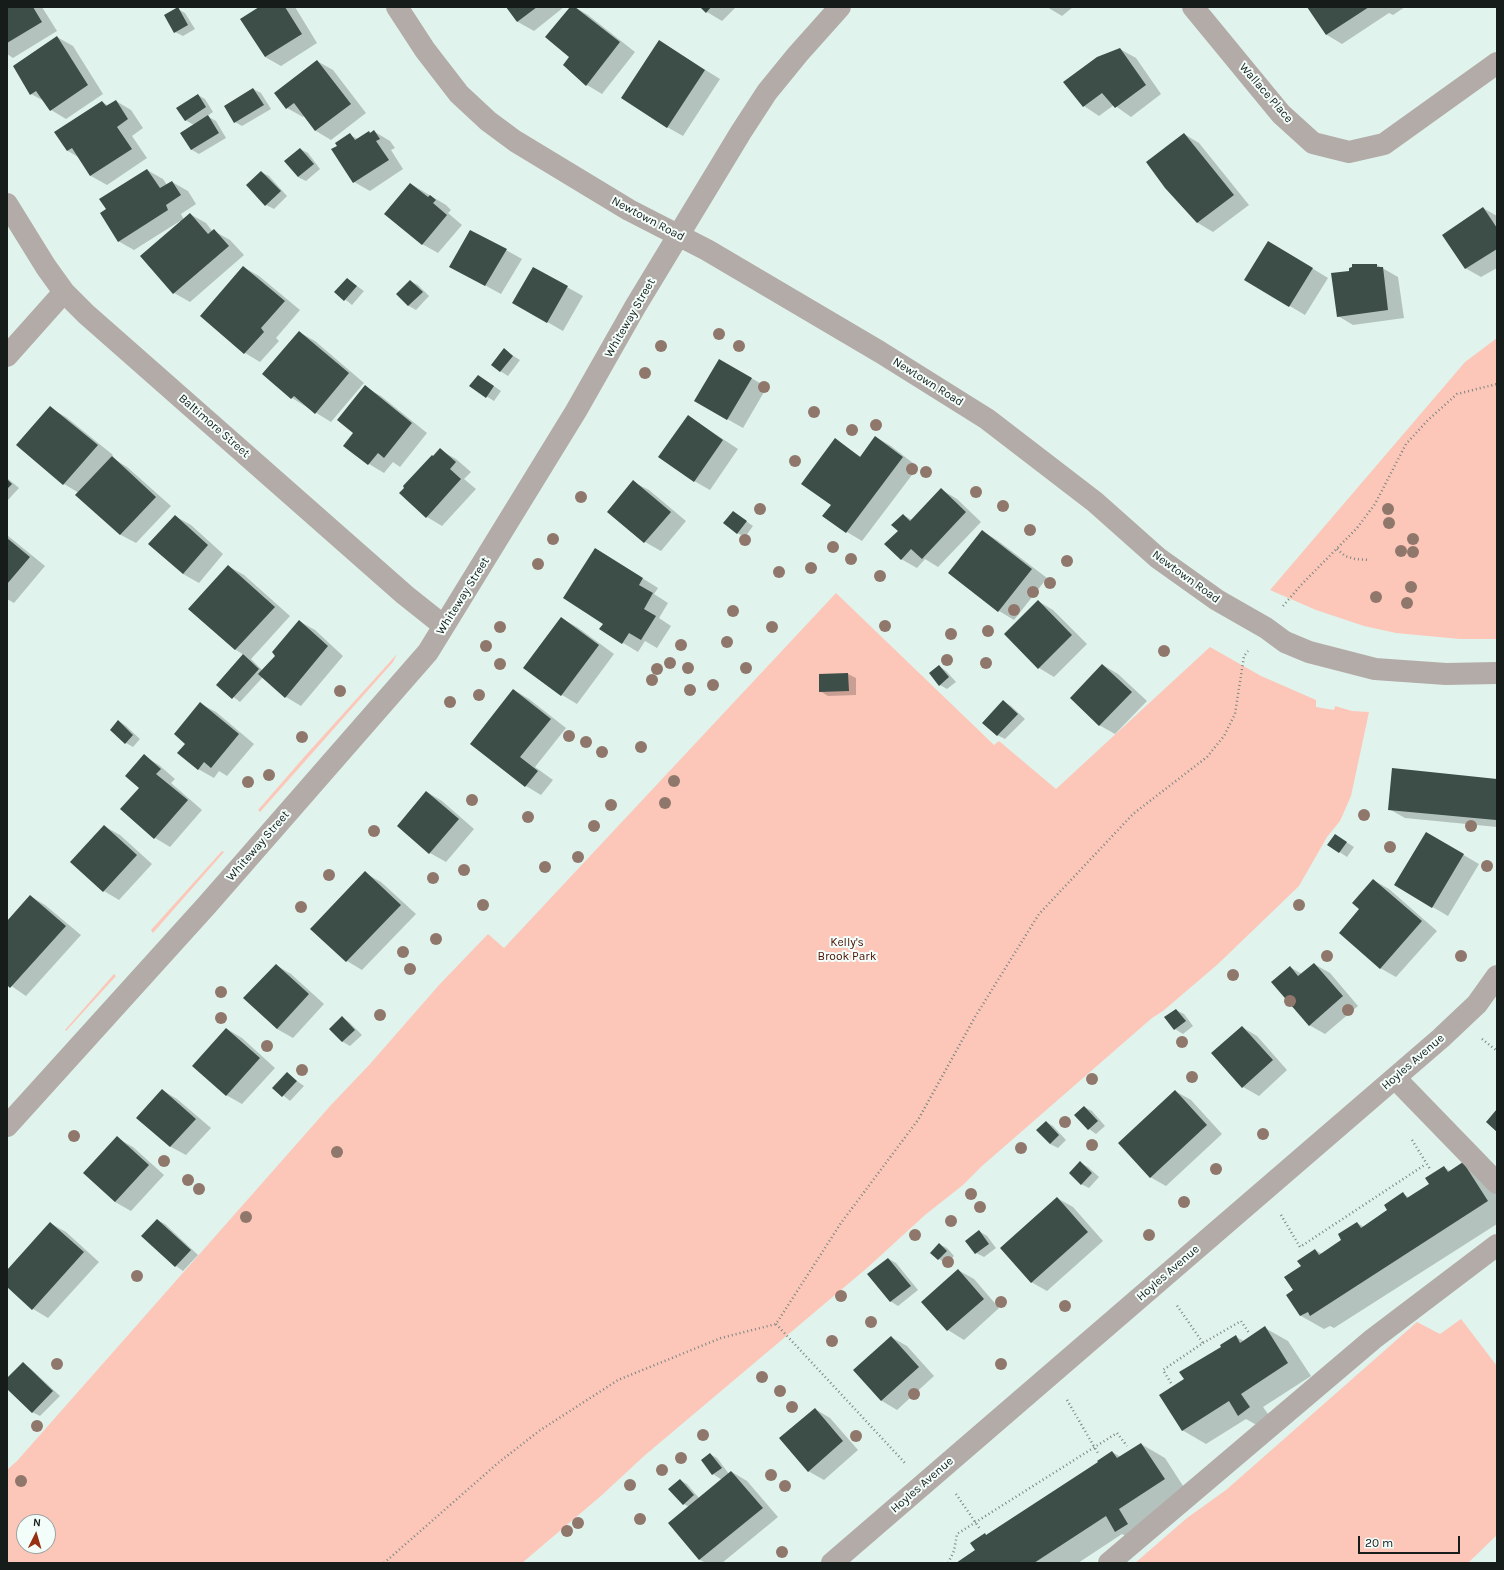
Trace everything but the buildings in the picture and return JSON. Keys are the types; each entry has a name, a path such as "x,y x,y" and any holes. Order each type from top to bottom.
{"street":[{"name":"Newtown Road","path":"397,7 425,50 459,94 488,121 515,141 629,210 707,250 880,352 987,419 1094,502 1158,558 1217,600 1266,628 1285,642 1309,652 1375,668 1446,674 1497,673"},
{"name":"Whiteway Street","path":"7,1126 207,905 428,652 573,416 678,235 737,138 767,92 798,54 840,7"},
{"name":"Wallace Place","path":"1193,7 1281,114 1313,143 1349,152 1384,144 1497,63"},
{"name":"Baltimore Street","path":"7,204 46,267 64,292 86,314 405,594 444,626"},
{"path":"7,356 64,292"},
{"name":"Hoyles Avenue","path":"832,1563 1455,1026 1477,1004 1497,976"},
{"path":"1395,1078 1497,1183"},
{"path":"1109,1563 1373,1339 1497,1245"}],"path":[{"path":"1285,604 1301,585 1357,528 1375,504 1406,444 1428,420 1457,394 1497,384"},
{"path":"1337,549 1345,556 1355,559 1369,560"},
{"path":"384,1563 498,1463 539,1431 618,1380 721,1338 776,1324 841,1223 918,1120 975,1017 1039,914 1133,814 1207,757 1224,736 1235,714 1244,656"},
{"path":"1479,1036 1497,1051"},
{"path":"1279,1213 1300,1247 1426,1164"},
{"path":"1172,1298 1203,1343"},
{"path":"1171,1383 1163,1370 1203,1343 1241,1321 1249,1333"},
{"path":"776,1324 923,1484"},
{"path":"1066,1399 1099,1455"},
{"path":"948,1563 954,1551 957,1534 1117,1433 1127,1446"},
{"path":"955,1493 980,1529"}],"green space":[{"path":"1497,338 1497,639 1460,639 1396,633 1364,626 1316,610 1270,590 1465,362"},
{"name":"Kelly's Brook Park","path":"836,593 994,745 999,741 1056,789 1210,647 1261,676 1316,700 1316,707 1334,710 1335,706 1352,711 1369,712 1351,796 1340,821 1327,837 1299,886 1218,964 1163,1011 1152,1018 982,1166 963,1185 925,1215 867,1268 644,1456 602,1495 522,1563 7,1563 7,1470 17,1461 331,1105 370,1064 439,985 488,934 504,948"},
{"path":"397,654 393,662 260,812 258,810"},
{"path":"222,851 224,852 153,933 151,930"},
{"path":"114,974 116,976 66,1031 65,1030"},
{"path":"1461,1319 1497,1366 1497,1535 1468,1563 1135,1563 1187,1518 1226,1490 1417,1322 1440,1334"}]}
